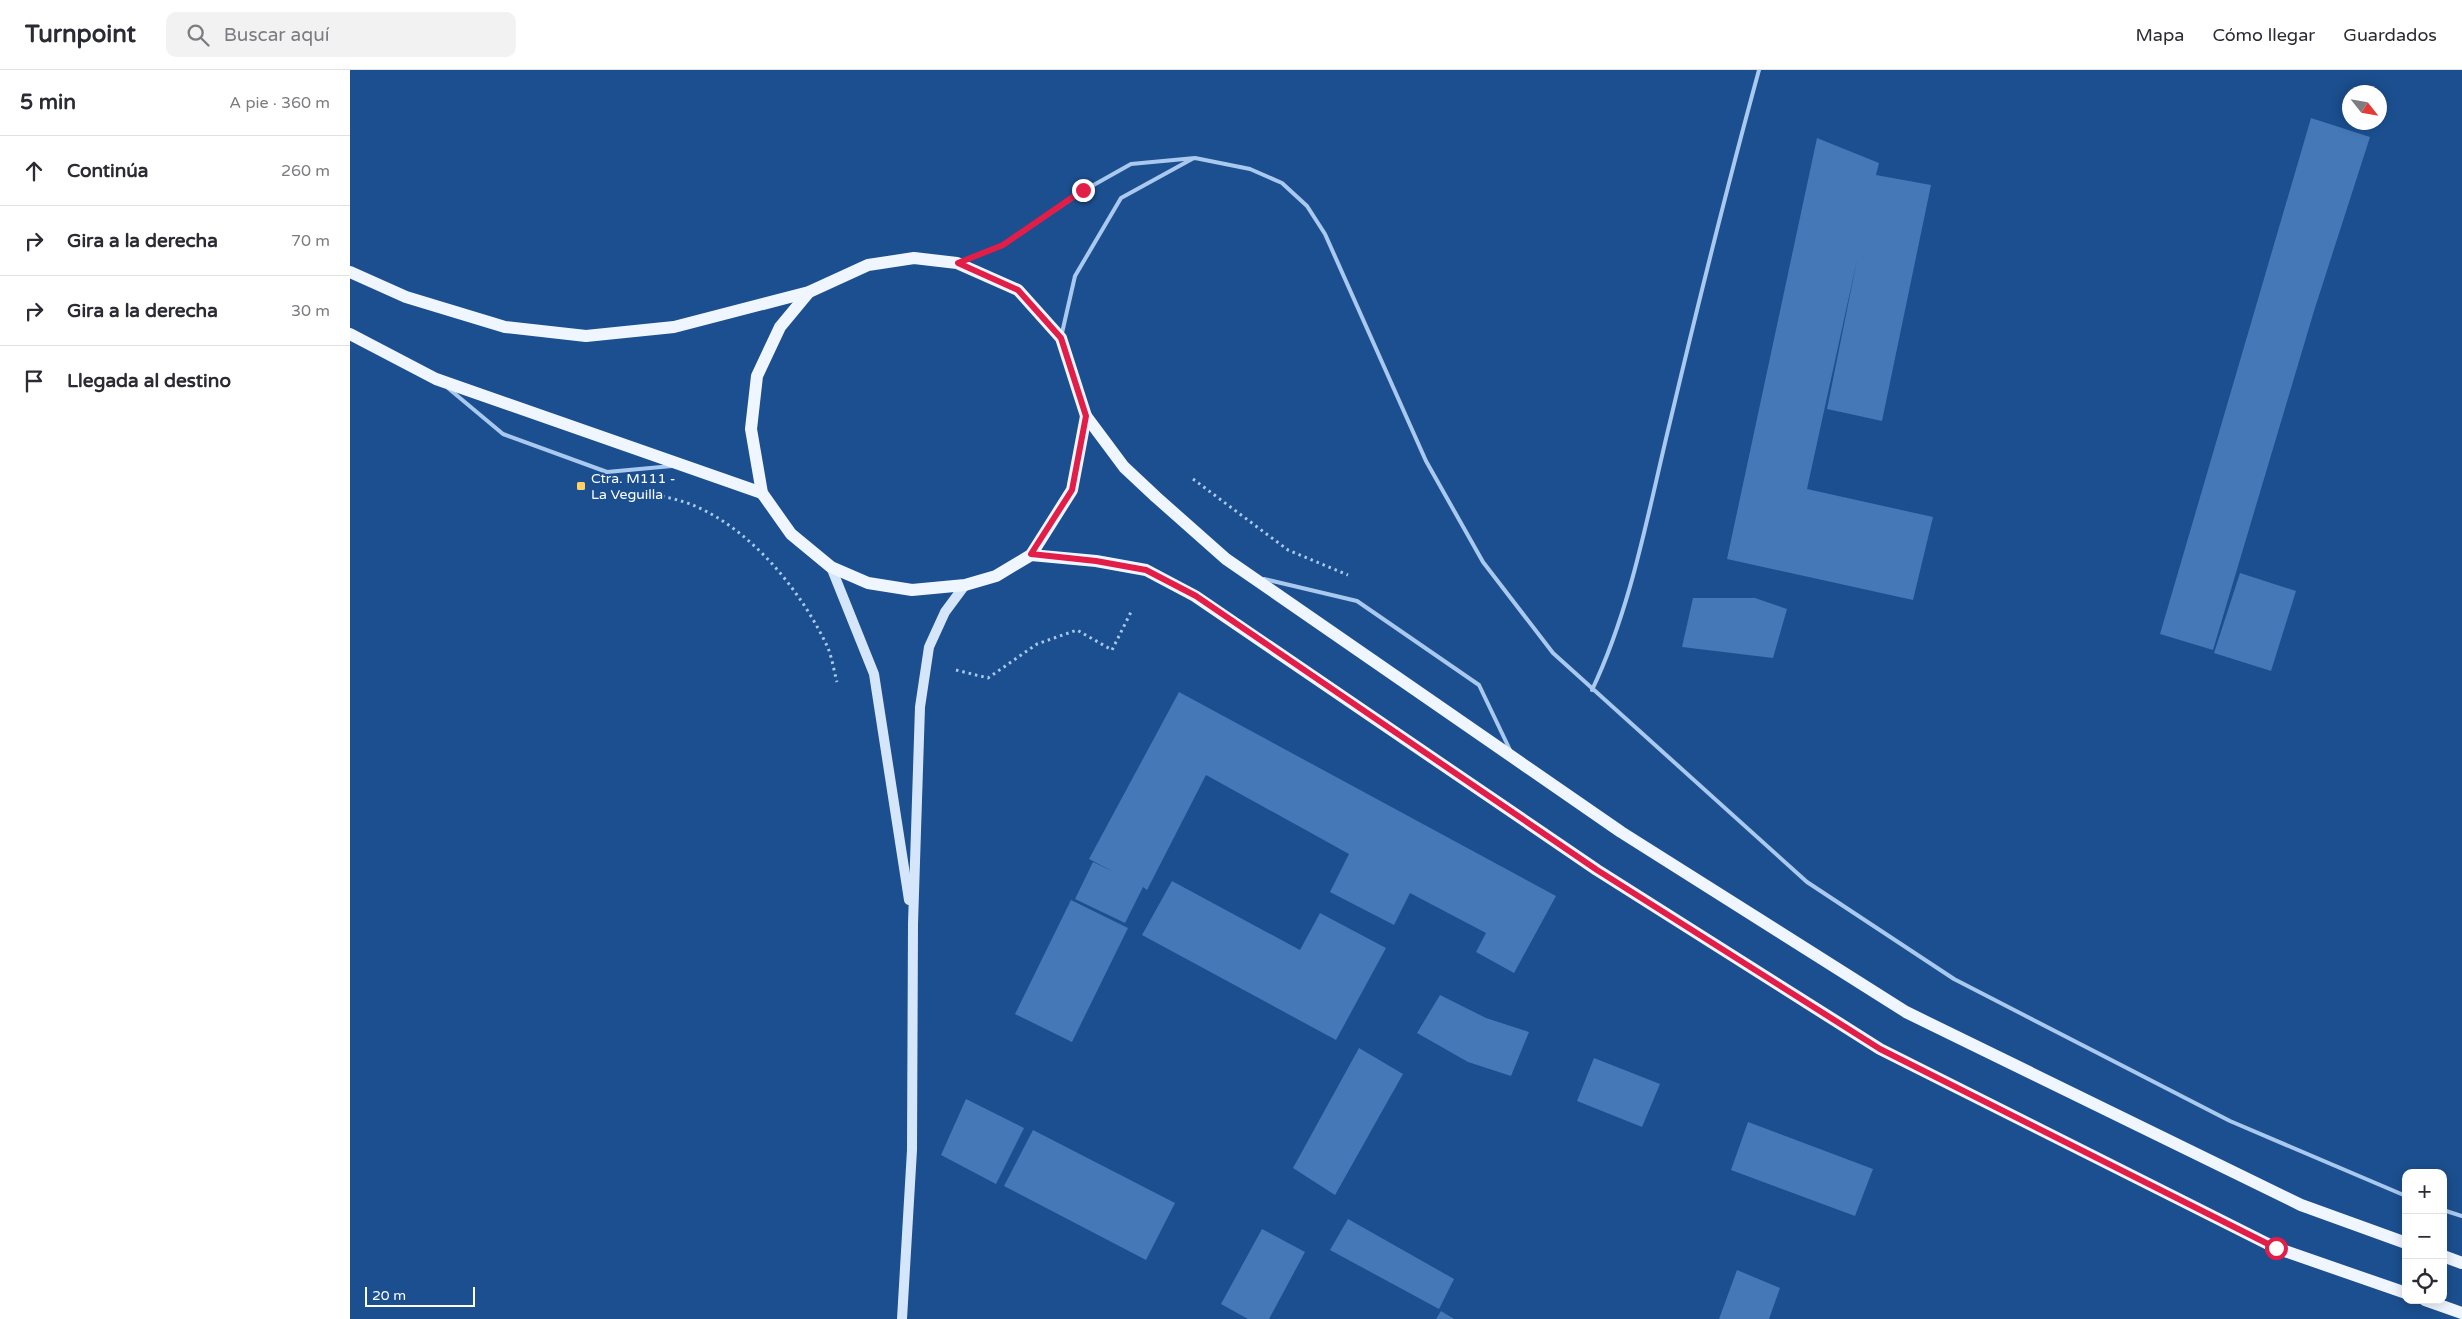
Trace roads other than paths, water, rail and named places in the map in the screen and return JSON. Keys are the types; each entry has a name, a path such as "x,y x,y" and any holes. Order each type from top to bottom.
{"main road":[{"path":"350,272 406,297 505,327 586,336 674,327 809,292 868,266 914,258 958,263 1018,290 1061,338 1086,416 1124,467 1226,559 1621,832 1906,1012 2301,1205 2402,1242"},
{"path":"809,292 780,327 757,376 751,429 762,493 792,534 831,567 868,583 912,590 965,585 996,576 1031,554 1072,490 1086,416"},
{"path":"350,334 436,379 762,493"},
{"path":"1031,554 1096,561 1146,570 1196,596 1597,870 1880,1049 2276,1248 2402,1293"},
{"path":"831,567 874,674 913,924"},
{"path":"902,1319 912,1150 913,924 920,708 929,647 945,612 965,585"},
{"path":"2447,1257 2462,1263"},
{"path":"2436,1304 2462,1313"}],"lane":[{"path":"1592,690 1610,653 1634,573 1716,229 1759,70"},
{"path":"1061,338 1075,276 1121,198 1195,158"},
{"path":"958,263 1003,245 1083,190 1131,164 1195,158 1250,169 1282,183 1307,206 1325,234 1426,461 1483,562 1553,652 1592,690 1806,882 1954,979 2230,1121 2402,1194"},
{"path":"436,379 503,434 607,472 683,465"},
{"path":"1250,576 1357,602 1480,685 1513,757"},
{"path":"2447,1211 2462,1216"}],"place":[{"name":"Ctra. M111 - La Veguilla","path":"581,486"}]}
